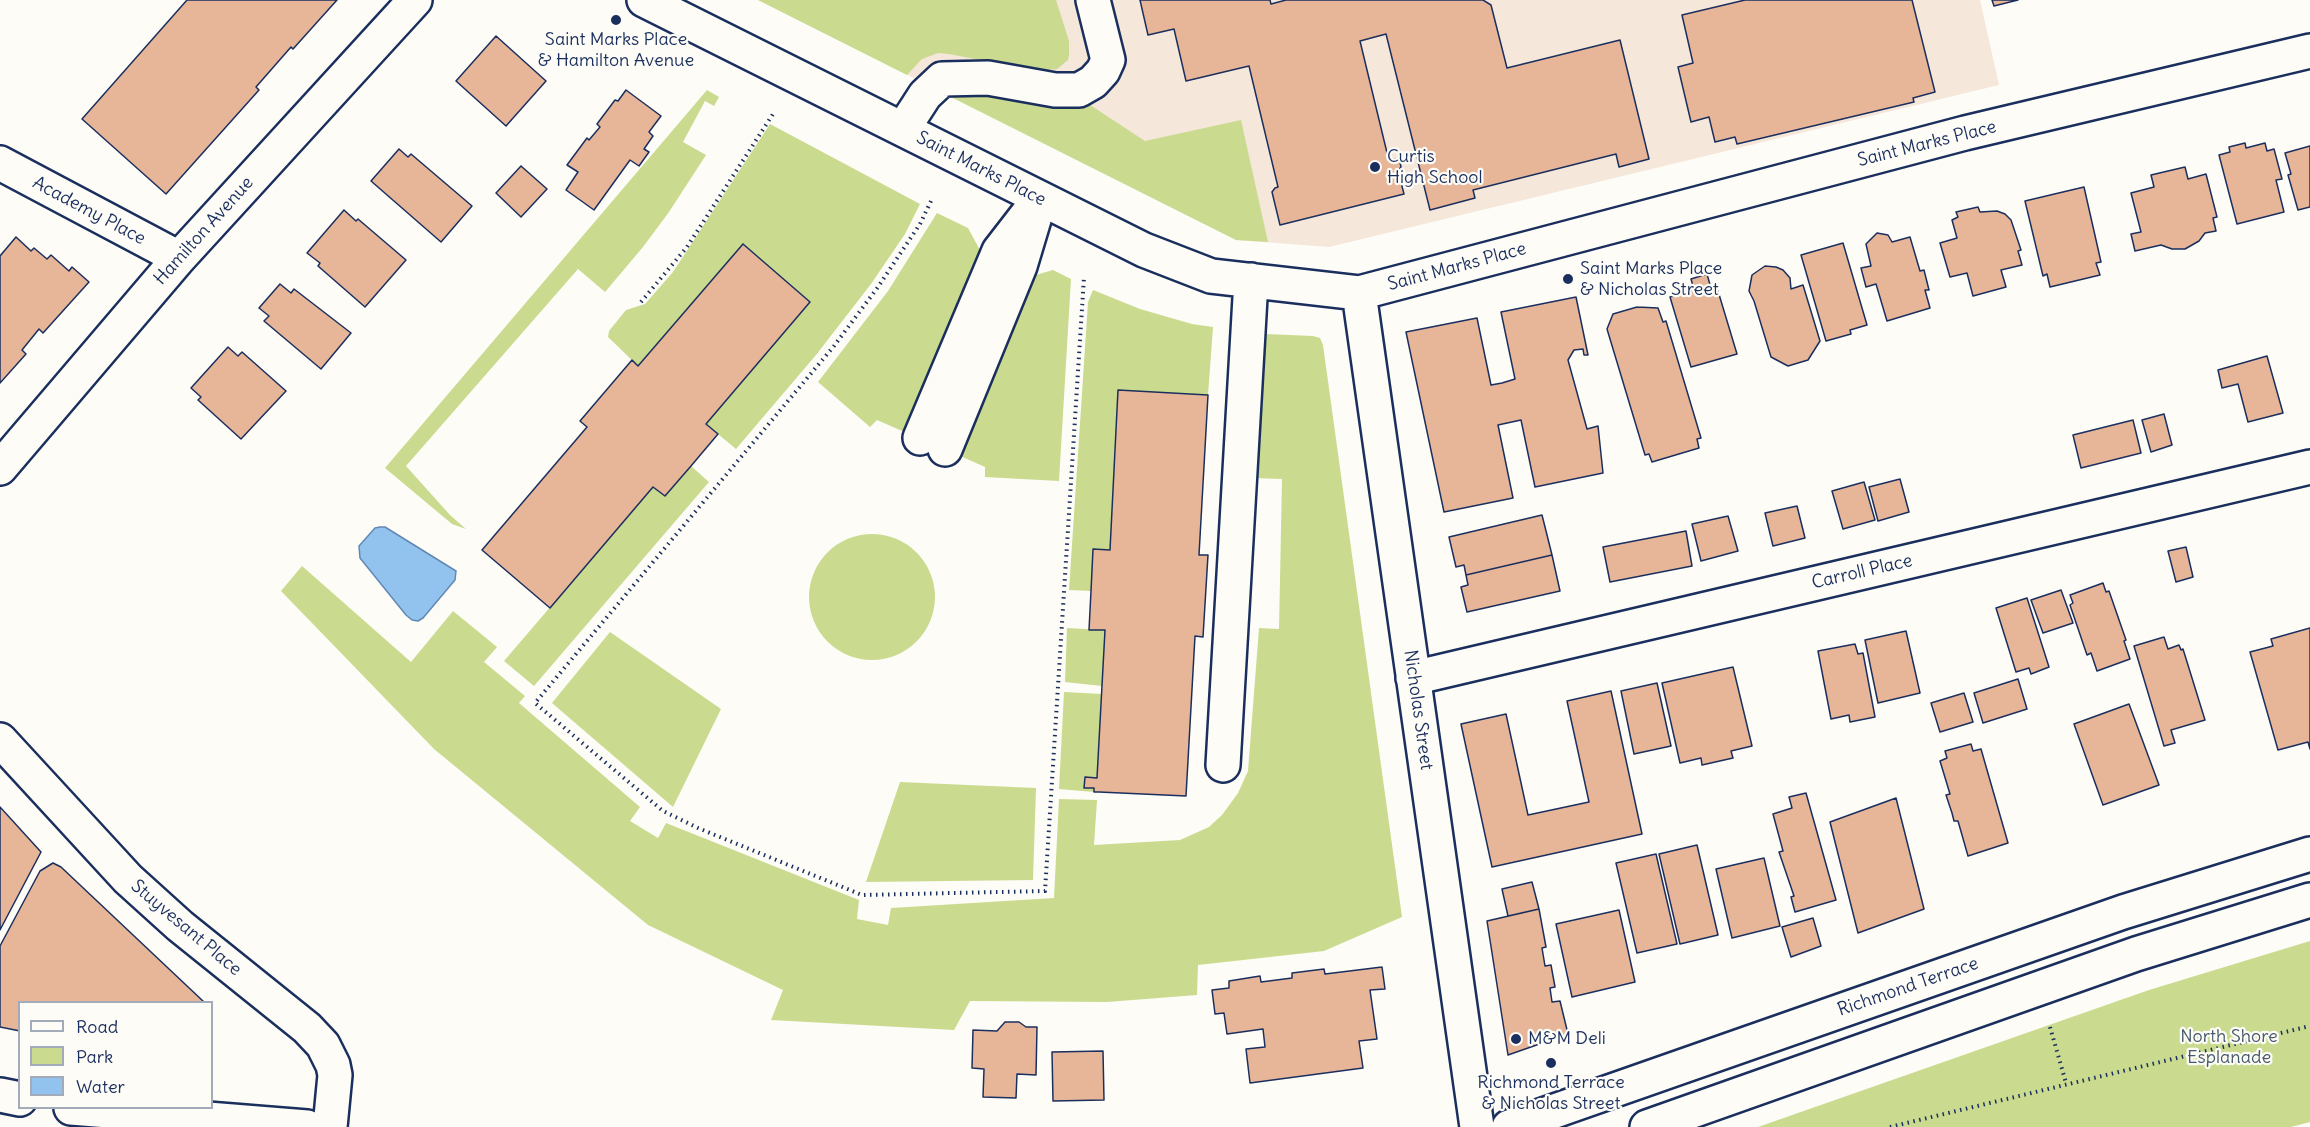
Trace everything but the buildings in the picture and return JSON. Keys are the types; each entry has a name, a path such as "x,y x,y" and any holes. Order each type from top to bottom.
{"street":[{"name":"Hamilton Avenue","path":"0,468 179,258 415,0"},
{"name":"Saint Marks Place","path":"645,0 1144,250 1211,276 1359,293 1965,134 2310,51"},
{"path":"903,129 926,95 942,79 988,78 1055,90 1079,90 1093,82 1103,71 1108,60 1093,0"},
{"name":"Academy Place","path":"0,163 179,258"},
{"path":"932,444 1020,266 1040,198"},
{"path":"1223,765 1251,280"},
{"name":"Nicholas Street","path":"1359,293 1477,1127"},
{"name":"Carroll Place","path":"1413,678 2310,467"},
{"name":"Stuyvesant Place","path":"0,740 128,879 180,926 307,1028 323,1045 329,1054 335,1075 330,1127"},
{"name":"Richmond Terrace","path":"1509,1127 2123,912 2310,854"},
{"path":"1647,1127 2136,954 2310,900"},
{"path":"0,1095 18,1100"},
{"path":"95,1109 307,1127"}],"path":[{"path":"641,302 687,247 773,114"},
{"path":"932,201 920,224 878,287 834,346 535,703 663,811 698,828 862,895 1045,891 1084,277"},
{"path":"1890,1127 2310,1026"},
{"path":"2050,1027 2066,1083"}],"shaded area":[{"name":"Curtis High School","path":"758,0 1980,0 1999,85 1329,247 1236,240"}],"green space":[{"path":"758,0 1056,0 1069,41 1069,55 1068,60 1057,69 1038,71 938,53 922,59 907,75"},
{"path":"707,90 719,97 714,106 705,101 683,142 706,155 643,247 605,292 578,269 406,466 450,515 466,529 452,524 385,468"},
{"path":"951,91 1084,101 1145,141 1241,120 1268,242 1236,240 947,95"},
{"path":"770,124 920,204 905,234 871,284 816,355 736,449 706,424 810,302 743,244 638,366 608,337 609,331 626,310 645,304 673,272"},
{"path":"937,213 968,228 981,252 909,434 877,420 870,427 818,382 888,291"},
{"path":"1053,270 1071,279 1059,481 985,477 985,467 958,455 1029,277"},
{"path":"1093,290 1140,309 1192,324 1213,327 1208,395 1119,391 1110,550 1093,550 1091,591 1069,590 1088,302"},
{"path":"1266,334 1313,336 1320,338 1323,345 1402,917 1324,951 1198,965 1197,995 1107,1002 970,1001 954,1030 771,1020 783,990 648,925 434,749 281,591 302,566 411,662 453,611 497,647 484,662 525,696 519,703 640,807 630,821 658,838 666,823 859,900 857,919 888,925 891,908 1054,898 1059,799 1097,800 1094,845 1180,840 1209,827 1222,815 1238,793 1248,771 1259,628 1279,629 1282,479 1253,478"},
{"path":"691,466 709,482 534,686 504,661 653,487 665,496"},
{"path":"872,534 896,539 916,553 930,573 935,597 930,621 916,641 896,655 872,660 848,655 828,641 814,621 809,597 814,573 828,553 848,539"},
{"path":"1067,628 1105,630 1102,686 1065,682"},
{"path":"610,632 721,709 673,807 552,703"},
{"path":"1064,692 1102,694 1097,778 1084,777 1084,788 1094,788 1094,792 1059,789"},
{"path":"900,782 1036,788 1033,880 866,882"},
{"name":"North Shore Esplanade","path":"2310,941 2310,1122 2291,1127 1758,1127 2149,990"}],"water":[{"path":"385,527 456,571 455,580 418,621 406,615 360,558 359,546 375,528"}],"place":[{"name":"Saint Marks Place & Hamilton Avenue","path":"616,20"},
{"name":"Curtis High School","path":"1375,167"},
{"name":"Saint Marks Place & Nicholas Street","path":"1568,279"},
{"name":"M&M Deli","path":"1516,1039"},
{"name":"Richmond Terrace & Nicholas Street","path":"1551,1063"}]}
